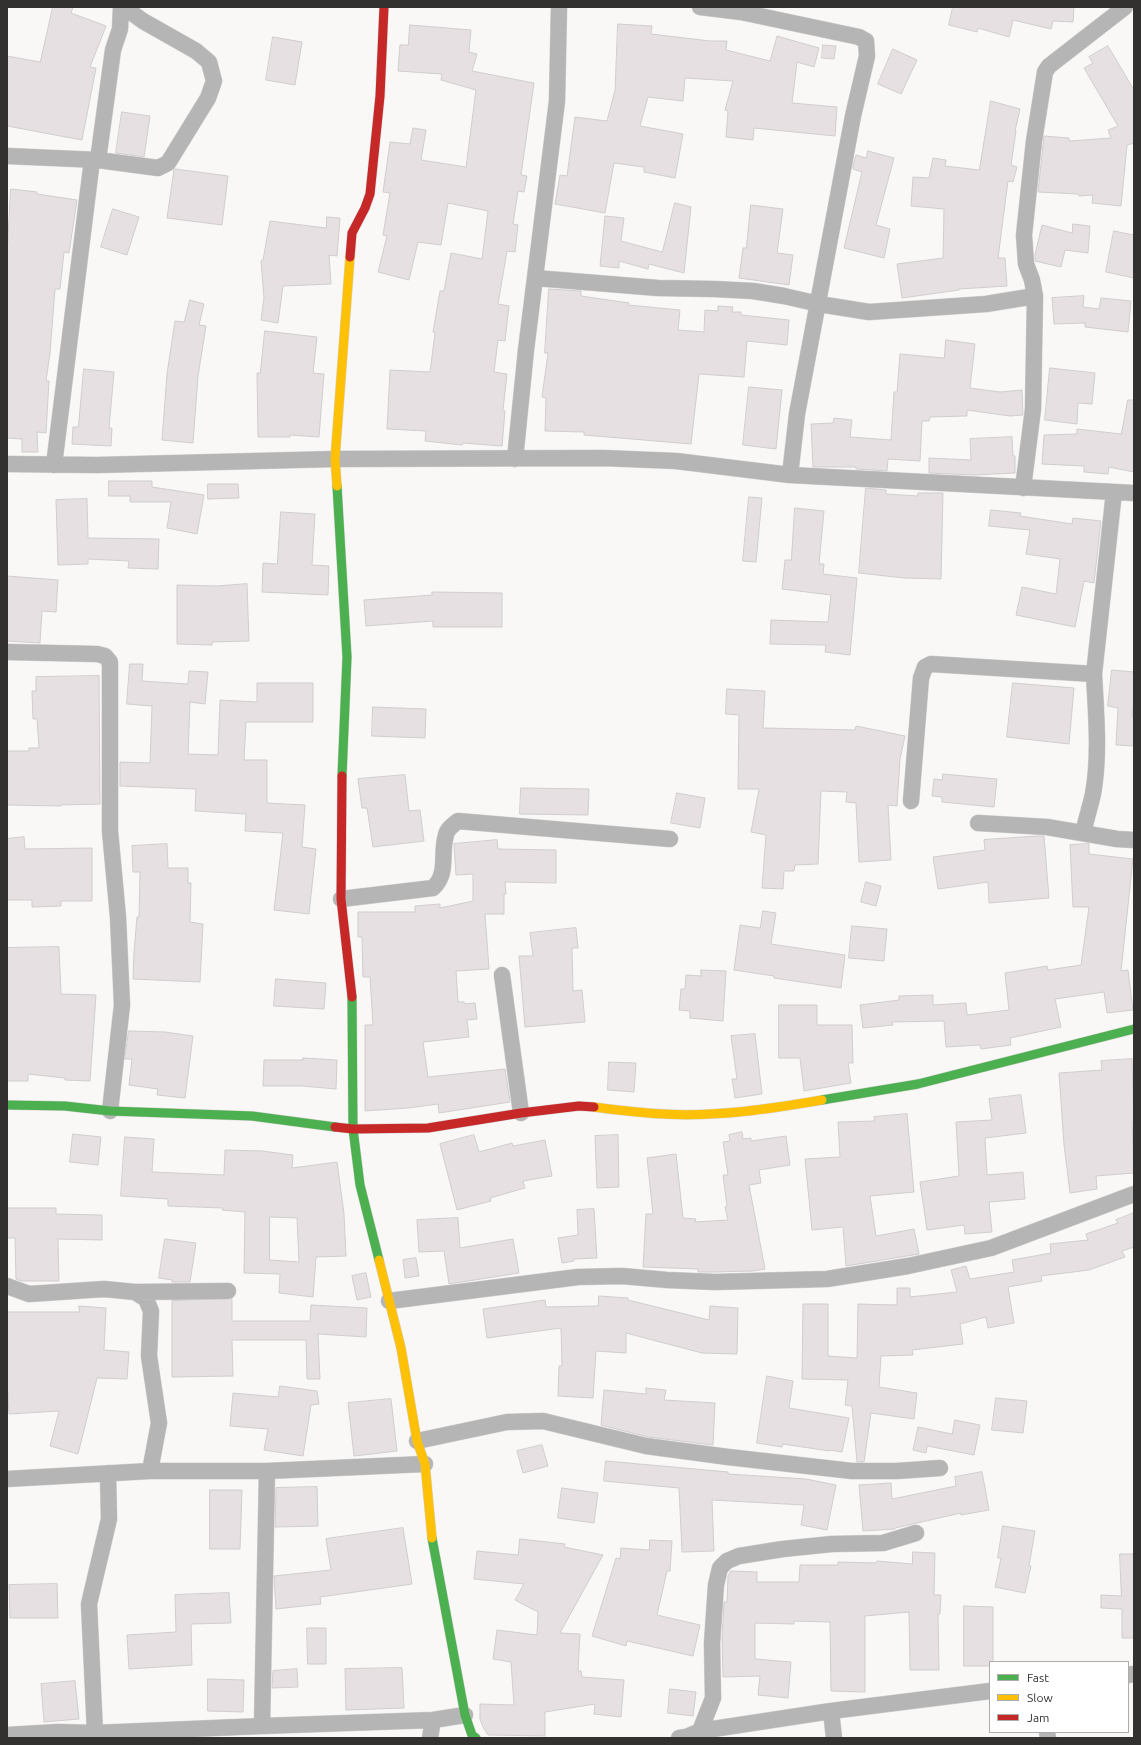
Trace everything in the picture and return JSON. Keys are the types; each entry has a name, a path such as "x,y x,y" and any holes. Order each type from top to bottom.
{"street":[{"path":"54,464 95,160 113,50 120,29 121,7"},
{"path":"7,156 95,160 158,168 168,163 208,98 214,81 209,62 196,51 143,21 126,7"},
{"path":"384,7 380,96 370,194 352,234 350,246 350,265 335,459 347,658 342,773 341,899 352,994 353,1129 360,1185 401,1348 417,1441 425,1464 432,1535 465,1715 472,1735 476,1738"},
{"path":"515,459 526,350 557,101 559,7"},
{"path":"700,7 742,10 859,37 866,41 867,44 867,56 853,116 819,304 796,414 790,475"},
{"path":"1023,488 1033,409 1035,296 1032,280 1026,264 1024,235 1034,141 1045,72 1055,61 1125,7"},
{"path":"535,278 658,288 753,291 869,312 986,304 1035,296"},
{"path":"7,464 97,465 335,459 603,458 676,461 790,475 1134,493"},
{"path":"1083,833 1093,794 1096,766 1097,731 1094,674 1114,492"},
{"path":"7,652 97,654 105,656 110,662 110,831 118,917 122,1005 110,1111"},
{"path":"911,801 920,678 925,667 932,664 939,664 1094,674"},
{"path":"341,899 433,888 439,882 443,868 446,835 449,829 458,821 670,840"},
{"path":"978,823 1047,827 1116,839 1134,840"},
{"path":"502,975 521,1113"},
{"path":"7,1105 65,1106 110,1111 252,1116 353,1129 428,1128 521,1113 579,1106 664,1114 706,1114 771,1110 918,1084 1134,1029"},
{"path":"389,1301 578,1277 622,1276 715,1282 827,1279 908,1266 991,1248 1134,1194"},
{"path":"7,1286 29,1294 104,1289 135,1292 228,1291"},
{"path":"135,1292 146,1299 151,1311 149,1356 159,1423 150,1471"},
{"path":"417,1441 507,1422 543,1421 646,1446 728,1457 852,1471 897,1471 940,1468"},
{"path":"7,1479 150,1471 267,1471 425,1464"},
{"path":"262,1726 267,1471"},
{"path":"95,1733 89,1604 109,1519 108,1473"},
{"path":"688,1736 713,1698 712,1643 716,1585 720,1568 727,1561 739,1556 783,1549 832,1544 883,1543 916,1533"},
{"path":"688,1736 831,1711 989,1691"},
{"path":"831,1711 834,1738"},
{"path":"7,1735 95,1733 232,1733 262,1726 433,1720 465,1715"},
{"path":"430,1738 433,1720"}],"building":[{"path":"53,7 73,7 71,13 106,26 90,67 96,68 82,140 7,126 7,56 40,62"},
{"path":"953,7 1074,7 1073,22 1053,21 1051,29 1013,20 1009,37 978,28 977,32 949,25"},
{"path":"618,24 652,26 651,34 710,41 727,41 726,50 770,61 777,36 819,48 814,67 797,62 792,103 837,107 835,136 754,128 753,140 726,137 728,111 725,110 733,81 685,78 683,101 648,97 640,126 683,134 675,178 644,172 644,167 614,163 605,213 555,204 560,175 567,176 575,117 607,121 615,90"},
{"path":"410,25 471,30 469,52 477,54 472,71 534,83 521,175 527,176 524,192 518,191 513,224 518,225 515,252 507,251 498,304 509,306 505,341 498,340 494,372 507,374 503,410 505,411 502,446 463,443 462,445 425,441 426,431 387,429 390,370 430,372 435,333 433,332 440,291 444,291 451,253 482,259 488,211 448,203 441,245 418,242 409,280 378,272 387,236 383,235 390,193 383,192 390,142 410,144 413,128 426,130 421,160 466,167 476,90 441,80 442,74 398,71 400,45 408,45"},
{"path":"273,37 302,42 295,85 266,80"},
{"path":"823,45 836,46 834,59 822,58"},
{"path":"1108,46 1134,90 1134,143 1127,145 1121,206 1092,203 1093,195 1079,196 1078,194 1038,192 1044,136 1069,138 1069,141 1111,138 1108,130 1118,126 1084,68 1093,63 1089,57"},
{"path":"893,49 917,60 901,94 878,84"},
{"path":"991,101 1020,109 1015,131 1011,165 1017,167 1013,182 1008,181 998,258 1005,258 1007,286 959,289 902,298 897,264 943,258 944,209 911,206 913,177 929,178 933,158 946,160 945,166 979,170"},
{"path":"122,112 150,116 144,157 116,153"},
{"path":"868,151 894,158 876,225 890,229 884,258 844,248 862,172 853,169 853,165 856,155 866,158"},
{"path":"175,169 228,176 222,225 167,218"},
{"path":"11,189 37,192 37,194 77,200 69,253 64,252 60,289 55,289 50,353 46,381 49,381 46,433 37,432 38,452 22,452 22,439 7,438 7,256"},
{"path":"675,203 691,207 684,273 649,264 648,269 619,261 619,268 600,266 605,216 624,218 621,241 662,252"},
{"path":"751,205 783,209 777,253 793,255 789,285 739,278 743,248 746,248"},
{"path":"113,209 139,217 127,255 101,247"},
{"path":"327,217 340,218 337,256 329,255 331,284 283,286 278,323 261,320 264,298 261,261 263,260 270,221 326,228"},
{"path":"1073,224 1090,226 1088,253 1065,250 1061,267 1035,261 1042,225 1072,233"},
{"path":"1114,231 1134,235 1134,278 1106,272"},
{"path":"549,289 581,291 581,296 629,303 628,305 680,310 678,330 704,332 705,310 718,311 718,306 733,307 732,312 741,312 741,315 789,320 787,345 747,341 744,377 699,374 691,444 584,435 584,432 545,431 546,398 542,397 548,353 545,353"},
{"path":"1084,296 1083,307 1099,309 1101,298 1131,301 1128,332 1085,327 1085,323 1054,324 1052,298"},
{"path":"190,300 204,304 199,325 206,326 198,376 193,443 162,440 167,374 175,321 184,322"},
{"path":"265,331 317,337 313,373 324,374 319,437 290,435 290,437 258,437 257,373 260,373"},
{"path":"946,340 975,344 970,388 1000,392 1022,390 1023,415 1010,416 967,410 967,416 930,417 929,421 922,421 920,461 888,459 887,471 856,469 856,467 813,467 811,424 833,423 834,418 852,420 850,437 891,440 894,392 897,392 900,354 944,358"},
{"path":"1050,368 1095,373 1092,404 1078,403 1077,424 1045,420"},
{"path":"84,369 114,372 109,428 112,428 111,446 72,444 73,427 78,427"},
{"path":"749,387 782,390 776,449 743,445"},
{"path":"1128,400 1134,400 1134,472 1109,467 1108,474 1084,472 1084,466 1042,464 1044,435 1077,434 1077,429 1121,434"},
{"path":"1012,437 1013,456 1015,456 1015,473 974,475 929,473 929,458 971,460 970,439"},
{"path":"109,481 152,481 152,487 204,495 197,534 167,528 171,502 130,502 130,496 109,496"},
{"path":"208,484 238,484 239,498 208,499"},
{"path":"866,488 886,490 886,494 918,496 918,493 943,493 941,579 904,578 859,573"},
{"path":"749,497 762,498 756,562 743,561"},
{"path":"87,499 88,538 159,539 158,569 128,568 129,561 88,559 88,564 58,565 56,500"},
{"path":"795,508 824,511 819,564 824,564 823,574 857,578 850,655 825,652 826,645 770,644 771,620 828,622 831,595 782,589 785,560 791,560"},
{"path":"991,510 1021,513 1020,516 1072,524 1073,518 1101,521 1094,583 1084,581 1075,627 1016,615 1022,587 1056,594 1060,559 1026,554 1030,530 989,526"},
{"path":"281,512 315,514 312,565 329,566 328,595 262,592 263,563 277,564"},
{"path":"7,576 58,580 56,612 42,611 40,643 7,641"},
{"path":"247,584 249,641 212,642 212,645 177,644 177,585 217,586"},
{"path":"432,592 502,593 502,627 433,627 433,621 366,626 364,600 432,595"},
{"path":"130,664 143,664 142,681 188,684 189,671 208,672 205,704 190,702 188,754 218,755 220,700 257,702 257,683 313,683 313,722 246,722 244,760 267,760 267,803 305,805 302,847 316,849 309,914 274,910 283,833 245,831 246,814 195,811 196,789 120,786 120,762 150,763 152,706 127,704"},
{"path":"1112,670 1134,672 1132,717 1134,717 1134,746 1116,745 1118,708 1108,706"},
{"path":"99,676 100,804 61,806 7,805 7,751 29,751 29,748 39,748 37,719 33,719 32,691 36,691 36,677"},
{"path":"1013,683 1074,688 1069,744 1007,737"},
{"path":"727,689 765,691 763,728 855,730 856,726 905,736 900,759 897,806 888,805 891,860 859,862 856,803 846,802 847,792 821,791 818,864 795,865 794,871 784,871 783,889 762,888 766,835 751,832 759,789 738,789 739,715 726,714"},
{"path":"373,707 426,709 425,738 372,736"},
{"path":"943,774 997,779 994,807 942,802 942,797 932,796 934,779 942,780"},
{"path":"405,775 409,811 420,810 424,841 373,847 367,808 362,808 358,779"},
{"path":"521,788 589,789 588,815 520,814"},
{"path":"677,793 705,798 700,828 671,823"},
{"path":"1044,836 1049,898 989,903 988,882 938,889 933,857 985,850 984,840"},
{"path":"24,837 25,849 92,848 92,901 61,901 61,906 32,907 32,900 7,900 7,839"},
{"path":"497,840 498,849 556,850 556,883 505,882 506,894 504,894 504,914 485,914 489,969 456,971 458,1002 464,1002 465,1004 475,1003 477,1019 467,1020 469,1037 423,1042 428,1077 505,1069 510,1102 439,1113 438,1104 365,1111 365,1025 373,1025 370,977 363,977 362,937 358,937 358,912 415,912 415,906 440,904 440,908 473,901 473,874 456,875 454,844"},
{"path":"167,844 168,868 188,868 188,883 191,883 190,922 203,924 200,982 133,979 137,917 139,917 140,872 133,872 132,846"},
{"path":"1089,844 1089,854 1133,859 1121,971 1128,970 1133,1010 1107,1013 1104,992 1055,999 1061,1027 1010,1038 1011,1045 981,1049 980,1045 946,1047 944,1021 892,1022 893,1025 863,1028 860,1005 899,1000 899,996 933,995 933,1005 966,1003 967,1015 1009,1010 1005,973 1047,966 1048,970 1081,965 1089,907 1073,907 1070,845"},
{"path":"866,882 881,886 876,906 861,902"},
{"path":"763,911 776,913 771,944 845,955 841,988 774,978 774,976 734,970 740,925 760,928"},
{"path":"852,926 887,929 884,961 849,958"},
{"path":"576,928 578,948 572,948 573,991 582,990 585,1022 525,1027 519,956 533,956 530,933"},
{"path":"59,947 61,994 96,995 90,1081 65,1080 65,1078 28,1074 28,1081 7,1081 7,948"},
{"path":"701,970 726,971 723,1021 690,1018 690,1011 679,1010 681,989 685,989 686,975 701,976"},
{"path":"276,979 326,983 324,1009 274,1006"},
{"path":"779,1005 817,1005 817,1025 852,1025 853,1063 848,1063 851,1083 804,1091 800,1058 779,1058"},
{"path":"129,1031 165,1032 193,1036 185,1098 157,1095 158,1089 129,1085 132,1059 125,1059"},
{"path":"755,1034 762,1094 735,1098 732,1079 737,1079 731,1036"},
{"path":"303,1058 337,1060 336,1089 302,1086 263,1086 264,1060 303,1060"},
{"path":"1132,1059 1134,1173 1096,1176 1097,1189 1070,1193 1064,1145 1059,1073 1102,1070 1101,1061"},
{"path":"609,1062 636,1063 634,1092 608,1090"},
{"path":"1021,1095 1026,1133 985,1138 987,1175 1023,1172 1025,1199 989,1202 992,1232 965,1234 964,1225 927,1230 920,1182 959,1176 956,1122 992,1120 989,1099"},
{"path":"907,1114 914,1192 870,1196 876,1236 914,1229 919,1254 846,1266 843,1227 812,1230 805,1159 840,1157 838,1122 875,1121 874,1117"},
{"path":"742,1132 743,1139 751,1138 751,1141 786,1136 790,1165 759,1170 761,1183 749,1185 765,1269 753,1271 698,1272 698,1269 643,1267 646,1214 653,1214 647,1158 676,1154 683,1218 696,1219 695,1222 728,1220 725,1207 727,1206 723,1175 728,1175 723,1142 730,1141 729,1135"},
{"path":"73,1134 101,1137 98,1165 70,1162"},
{"path":"474,1135 479,1152 512,1143 513,1146 545,1140 552,1176 523,1181 525,1188 490,1198 491,1201 457,1210 440,1144"},
{"path":"618,1135 619,1187 597,1188 595,1136"},
{"path":"125,1137 154,1139 152,1172 224,1175 225,1150 262,1151 293,1155 292,1168 337,1162 344,1214 346,1256 316,1257 313,1297 279,1293 280,1274 244,1273 245,1212 222,1210 223,1208 168,1206 168,1199 121,1196","holes":["270,1217 297,1218 299,1262 270,1260"]},
{"path":"7,1208 56,1208 56,1214 102,1215 102,1240 58,1239 59,1281 21,1281 16,1279 15,1238 7,1238"},
{"path":"594,1209 597,1258 574,1259 574,1261 562,1263 558,1238 578,1235 577,1210"},
{"path":"1134,1213 1134,1247 1122,1251 1125,1257 1089,1270 1041,1276 1042,1281 1008,1287 1014,1323 988,1328 986,1317 960,1324 963,1344 912,1350 913,1355 881,1356 879,1387 917,1393 914,1419 871,1413 864,1462 857,1462 852,1406 845,1405 848,1380 802,1379 803,1304 828,1304 828,1356 857,1358 858,1304 897,1305 897,1288 910,1288 910,1297 957,1292 951,1270 966,1266 970,1279 1014,1272 1012,1260 1051,1253 1050,1244 1088,1240 1086,1234 1118,1223 1116,1220"},
{"path":"458,1218 460,1248 513,1239 519,1273 449,1284 444,1251 419,1252 417,1220"},
{"path":"165,1239 196,1243 190,1282 172,1282 172,1280 159,1278"},
{"path":"416,1258 419,1276 405,1278 403,1260"},
{"path":"366,1273 371,1297 357,1300 352,1276"},
{"path":"599,1296 628,1298 628,1300 709,1320 710,1306 738,1308 737,1354 702,1353 626,1333 626,1353 596,1351 593,1398 558,1396 559,1366 562,1366 561,1328 487,1338 483,1309 545,1300 546,1307 598,1306"},
{"path":"232,1299 232,1321 310,1321 311,1305 367,1308 366,1337 318,1334 320,1379 307,1379 306,1340 232,1340 233,1376 172,1377 172,1301"},
{"path":"79,1306 106,1308 104,1350 129,1352 127,1379 97,1378 78,1454 50,1446 59,1411 9,1414 7,1379 7,1312 79,1312"},
{"path":"767,1376 793,1381 789,1408 849,1418 842,1452 783,1444 782,1447 757,1443"},
{"path":"280,1386 317,1391 319,1404 311,1405 303,1456 264,1450 268,1429 230,1426 233,1393 278,1397"},
{"path":"646,1388 666,1390 664,1400 715,1403 713,1445 648,1437 601,1425 604,1390 646,1394"},
{"path":"996,1398 1027,1401 1023,1433 992,1430"},
{"path":"391,1399 397,1451 354,1456 348,1403"},
{"path":"955,1420 980,1425 974,1455 927,1446 926,1453 913,1450 918,1427 952,1434"},
{"path":"542,1445 548,1466 523,1473 517,1451"},
{"path":"606,1461 728,1472 728,1474 806,1479 836,1485 827,1530 801,1525 804,1505 712,1500 714,1551 682,1552 679,1488 604,1481"},
{"path":"982,1472 989,1510 961,1515 961,1513 895,1529 863,1531 859,1485 891,1483 892,1499 956,1486 955,1477"},
{"path":"317,1487 318,1526 275,1527 276,1488"},
{"path":"562,1488 598,1493 594,1523 558,1518"},
{"path":"210,1490 242,1490 240,1549 210,1549"},
{"path":"1003,1526 1035,1531 1029,1566 1031,1566 1025,1593 995,1587 1001,1558 998,1558"},
{"path":"403,1528 412,1584 320,1597 321,1604 276,1609 274,1576 331,1570 326,1539"},
{"path":"520,1539 565,1544 564,1547 603,1555 560,1633 580,1634 578,1671 581,1671 582,1677 624,1680 621,1717 594,1714 595,1704 545,1712 545,1736 488,1735 483,1727 480,1719 480,1704 514,1705 511,1662 493,1659 497,1630 537,1635 538,1612 515,1600 524,1584 474,1579 477,1551 518,1555"},
{"path":"650,1540 672,1541 670,1571 667,1571 657,1615 700,1625 693,1656 627,1641 626,1646 592,1636 616,1558 620,1559 621,1548 649,1550"},
{"path":"913,1552 935,1553 934,1595 941,1595 940,1614 938,1614 939,1670 910,1670 909,1612 865,1616 865,1692 831,1691 830,1622 794,1621 794,1624 755,1623 755,1659 791,1662 788,1698 758,1695 760,1676 723,1677 722,1638 724,1602 727,1602 728,1576 731,1571 757,1572 757,1582 799,1582 800,1565 838,1565 838,1562 876,1563 877,1561 912,1564"},
{"path":"1120,1554 1134,1554 1134,1638 1122,1638 1122,1609 1101,1608 1101,1595 1121,1596"},
{"path":"57,1584 58,1618 10,1618 9,1585"},
{"path":"229,1593 231,1623 191,1624 192,1665 129,1669 127,1635 176,1632 175,1595"},
{"path":"964,1606 993,1607 993,1661 989,1661 989,1666 964,1666"},
{"path":"307,1628 326,1628 326,1664 308,1664"},
{"path":"402,1668 404,1708 346,1710 345,1669"},
{"path":"297,1669 298,1687 272,1688 273,1671"},
{"path":"208,1679 244,1680 243,1712 208,1711"},
{"path":"75,1681 79,1719 44,1722 41,1684"},
{"path":"670,1689 696,1692 693,1716 668,1713"}],"traffic: fast":[{"path":"337,486 347,657 342,776"},
{"path":"352,997 353,1129 360,1185 379,1260"},
{"path":"822,1100 918,1084 1134,1029"},
{"path":"7,1105 65,1106 110,1111 252,1116 335,1127"},
{"path":"432,1538 465,1715 472,1735 476,1738"}],"traffic: slow":[{"path":"337,486 335,459 350,257"},
{"path":"594,1107 655,1114 684,1115 763,1109 822,1100"},
{"path":"379,1260 401,1348 417,1441 425,1464 432,1538"}],"traffic: jam":[{"path":"350,257 352,233 365,208 370,194 380,96 384,7"},
{"path":"342,776 341,899 352,997"},
{"path":"335,1127 353,1129 428,1128 521,1113 579,1106 594,1107"}]}
